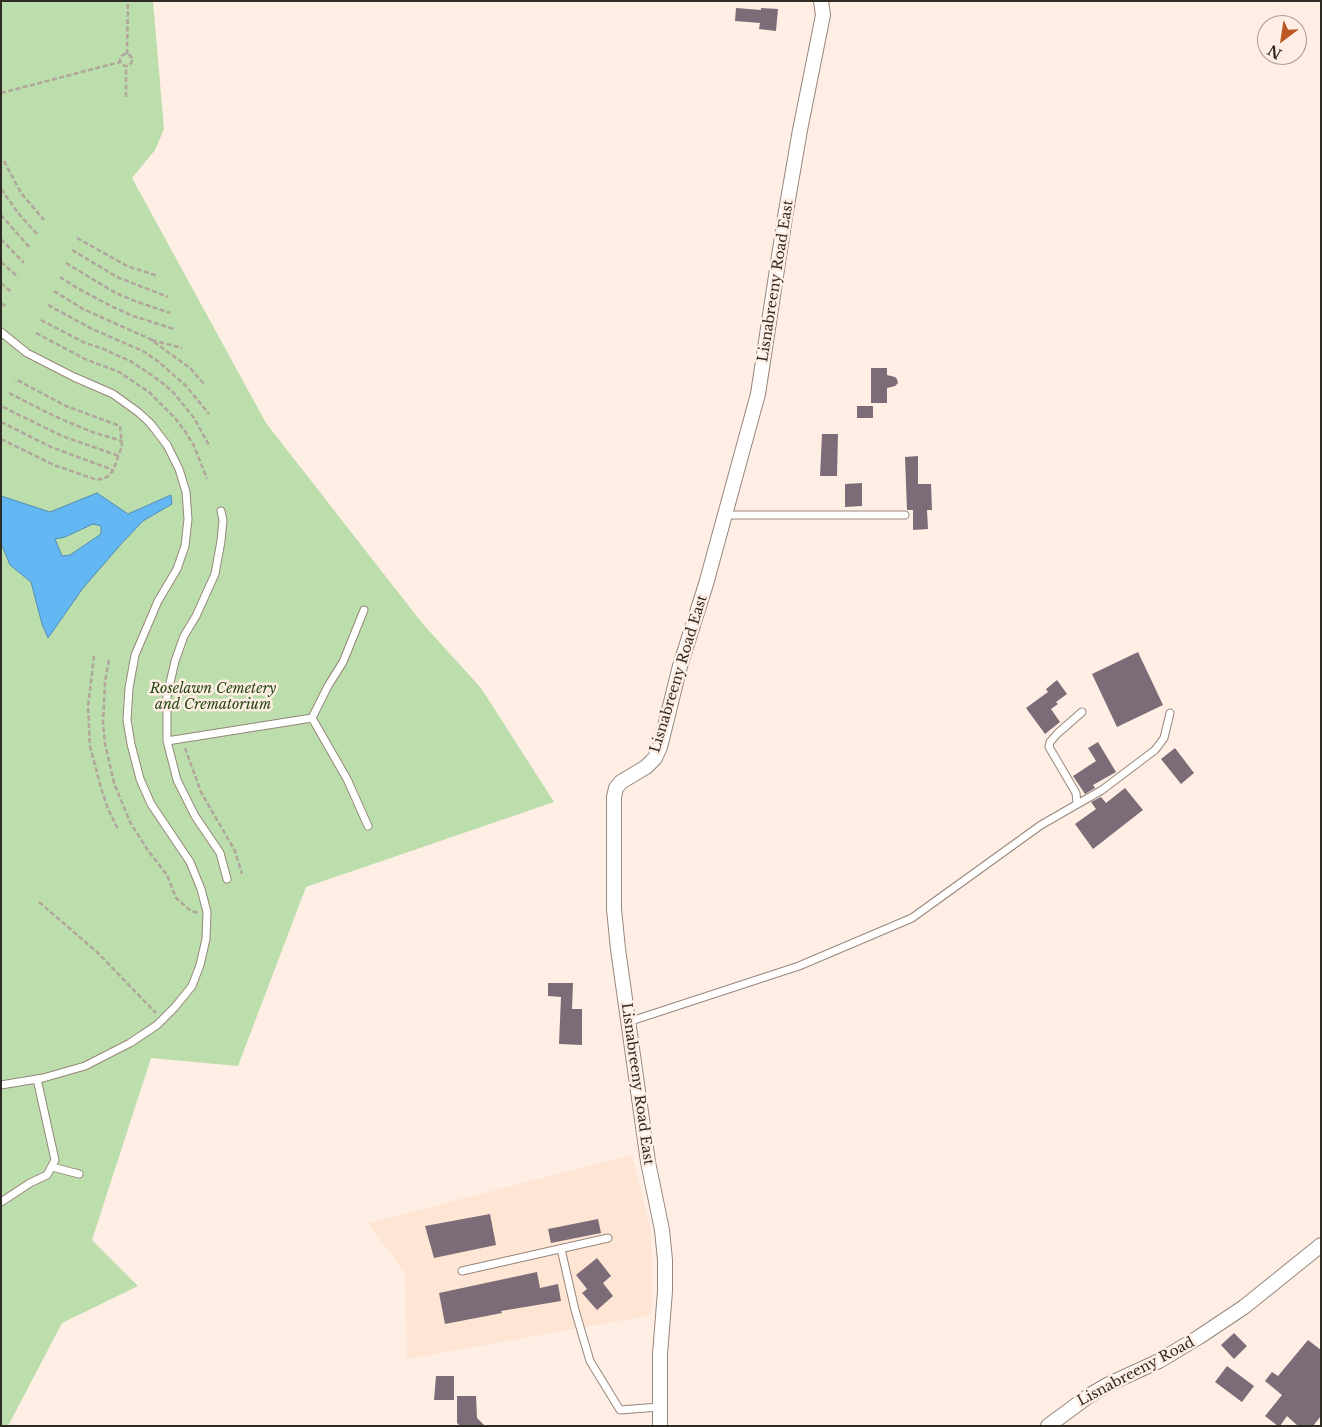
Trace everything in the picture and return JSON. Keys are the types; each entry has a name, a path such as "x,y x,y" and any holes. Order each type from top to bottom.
{"street":[{"name":"Lisnabreeny Road East","path":"660,1426 660,1354 665,1291 665,1260 662,1230 648,1162 618,949 614,909 614,797 616,788 621,782 646,767 655,758 660,747 680,666 726,514 758,394 786,207 823,15 821,1"},
{"name":"Lisnabreeny Road","path":"1048,1426 1090,1395 1159,1361 1199,1338 1244,1306 1321,1245"}],"lane":[{"path":"1,332 27,353 113,394 138,412 150,423 166,445 179,469 186,492 188,518 185,546 177,569 158,601 135,655 128,688 127,720 140,778 151,804 190,862 201,889 207,915 204,948 192,986 156,1025 130,1043 85,1066 37,1079 1,1086"},
{"path":"221,511 223,520 215,574 196,616 184,636 175,661 167,696 167,742 177,780 195,816 220,853 227,879"},
{"path":"726,514 905,515"},
{"path":"312,718 343,662 364,610"},
{"path":"1077,804 1076,793 1049,747 1050,742 1058,733 1082,712"},
{"path":"628,1022 798,966 912,918 1041,825 1102,790 1155,750 1164,738 1170,713"},
{"path":"167,742 312,718"},
{"path":"312,718 347,779 368,826"},
{"path":"1,1202 30,1183 47,1175 55,1160 37,1079"},
{"path":"52,1167 79,1174"},
{"path":"462,1271 608,1238"},
{"path":"561,1248 575,1310 590,1361 604,1386 620,1410 659,1407"}],"path":[{"path":"126,66 130,65 132,60 127,54 128,1"},
{"path":"120,62 122,56 127,54"},
{"path":"120,62 126,66"},
{"path":"1,93 120,62"},
{"path":"126,66 126,97"},
{"path":"4,161 21,193 44,220"},
{"path":"1,189 18,214 38,234"},
{"path":"1,215 31,248"},
{"path":"77,238 127,266 158,276"},
{"path":"1,239 24,263"},
{"path":"72,250 117,277 168,297"},
{"path":"1,262 18,277"},
{"path":"66,263 114,292 170,313"},
{"path":"60,277 113,307 133,316 174,329"},
{"path":"1,282 11,292"},
{"path":"54,291 83,309 150,339 182,348"},
{"path":"1,303 5,306"},
{"path":"48,305 92,329 143,351 159,362 186,386 209,414"},
{"path":"41,320 85,344 125,358 160,381 178,398 194,418 210,447"},
{"path":"36,333 85,358 119,372 149,392 168,410 185,431 194,446 207,479"},
{"path":"150,339 190,368 204,384"},
{"path":"1,439 54,464 97,480 107,477 113,470 119,456 122,442 120,426 66,406 16,379"},
{"path":"9,393 54,416 122,442"},
{"path":"3,407 62,436 119,456"},
{"path":"1,422 51,447 113,470"},
{"path":"94,656 88,707 90,746 108,809 118,829"},
{"path":"109,660 104,688 103,723 105,744 114,783 130,822 149,852 167,875 176,898 191,910 207,915"},
{"path":"182,739 201,792 235,851 242,874"},
{"path":"39,902 98,953 162,1020"}],"shaded area":[{"path":"632,1155 651,1232 652,1315 407,1359 405,1273 368,1223"}],"green space":[{"name":"Roselawn Cemetery and Crematorium","path":"1,1 153,1 164,129 155,150 132,178 266,423 422,623 481,688 554,802 306,887 238,1066 151,1058 92,1240 138,1286 62,1323 8,1426 1,1426"}],"water":[{"path":"97,493 128,514 171,495 172,504 143,521 122,543 83,588 48,638 42,624 31,582 10,565 1,543 1,496 50,512","holes":["93,524 101,526 101,534 70,555 62,556 55,539 65,537"]}],"building":[{"path":"736,8 778,9 776,31 759,29 760,23 735,21"},
{"path":"871,368 887,368 887,375 897,379 898,383 895,386 887,388 887,403 871,403"},
{"path":"857,406 873,406 873,418 857,418"},
{"path":"822,434 838,434 837,476 820,476"},
{"path":"918,456 918,484 931,484 932,510 927,510 928,529 913,530 913,510 907,510 905,457"},
{"path":"862,483 862,506 845,507 845,484"},
{"path":"1138,652 1163,705 1117,727 1092,674"},
{"path":"1057,680 1067,694 1056,702 1058,704 1051,709 1060,722 1045,734 1026,708 1048,692 1046,689"},
{"path":"1098,742 1116,772 1093,785 1095,788 1085,794 1073,776 1096,761 1088,748"},
{"path":"1175,748 1194,773 1181,784 1161,759"},
{"path":"1125,788 1143,810 1093,849 1075,824 1096,809 1091,802 1101,797 1106,803"},
{"path":"548,983 573,983 572,1009 582,1009 582,1045 559,1044 561,997 548,996"},
{"path":"490,1214 496,1245 434,1258 425,1226"},
{"path":"598,1219 601,1233 551,1243 548,1229"},
{"path":"597,1258 611,1276 603,1283 613,1296 597,1310 582,1293 587,1289 576,1275"},
{"path":"537,1272 540,1288 558,1284 561,1301 501,1311 502,1313 445,1324 439,1293"},
{"path":"1234,1333 1247,1346 1234,1359 1221,1345"},
{"path":"1308,1340 1321,1350 1321,1416 1313,1426 1298,1426 1287,1416 1278,1426 1265,1416 1282,1395 1265,1381 1272,1372 1278,1376"},
{"path":"1227,1366 1254,1386 1242,1402 1215,1382"},
{"path":"436,1376 454,1376 454,1400 434,1400"},
{"path":"457,1396 476,1396 477,1418 485,1426 460,1426 457,1423"}]}
